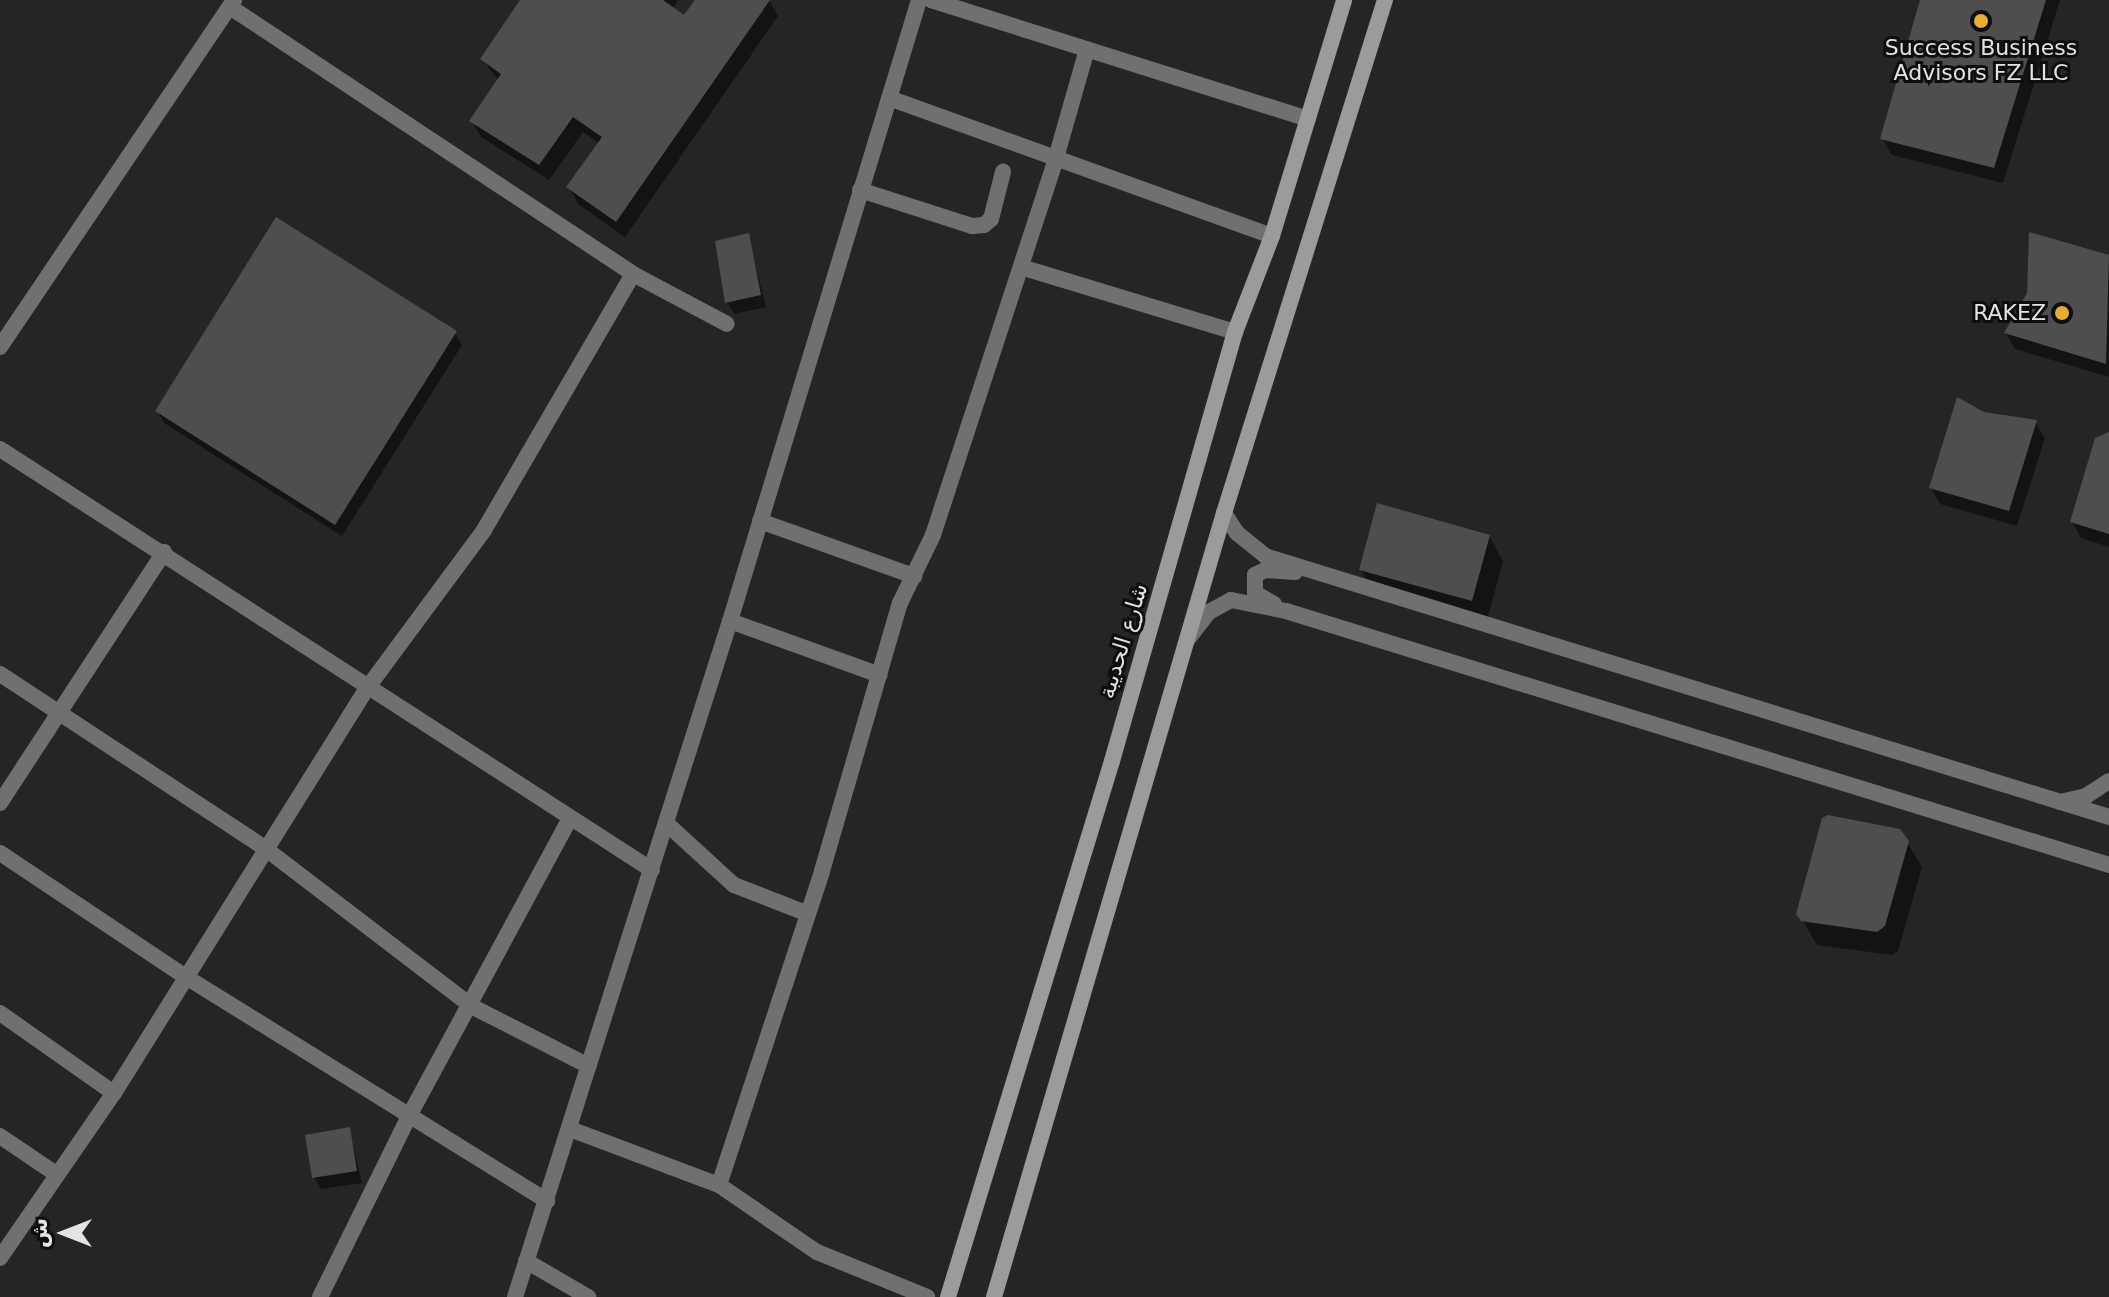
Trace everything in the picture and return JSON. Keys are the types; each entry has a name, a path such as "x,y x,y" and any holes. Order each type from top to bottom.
{"main road":[{"name":"شارع الحديبة","path":"948,1297 1107,775 1235,332 1272,236 1344,0"},
{"path":"994,1297 1224,513 1385,0"}],"street":[{"path":"515,1297 730,621 919,0"},
{"path":"931,0 1308,119"},
{"path":"0,347 232,3 633,274 727,324"},
{"path":"719,1185 900,603 933,535 1056,158 1087,49"},
{"path":"889,98 1272,236"},
{"path":"860,190 972,226 984,225 991,219 1003,172"},
{"path":"1021,267 1235,332"},
{"path":"0,1257 114,1093 368,687 484,530 633,274"},
{"path":"0,449 164,552 652,870"},
{"path":"1224,513 1237,533 1265,556 2109,817"},
{"path":"760,521 914,576"},
{"path":"0,803 164,552"},
{"path":"1286,611 1255,593 1255,575 1265,570 1325,573"},
{"path":"1187,640 1209,612 1231,600 1286,611 2109,865"},
{"path":"730,621 880,675"},
{"path":"0,674 266,849 471,1006 589,1066"},
{"path":"2058,802 2086,796 2109,781"},
{"path":"320,1297 408,1118 570,819"},
{"path":"666,823 734,885 806,913"},
{"path":"0,853 186,977 408,1118 547,1201"},
{"path":"0,1013 114,1093"},
{"path":"570,1129 719,1185 817,1252 927,1297"},
{"path":"0,1136 56,1174"},
{"path":"526,1261 588,1297"}],"building":[{"path":"520,0 663,0 684,15 695,0 770,0 616,222 566,187 602,137 573,117 539,165 469,121 501,74 480,59"},
{"path":"1920,0 2046,0 1994,168 1880,139"},
{"path":"276,217 457,331 335,525 155,411"},
{"name":"RAKEZ","path":"2029,232 2109,255 2106,364 2004,333 2027,293"},
{"path":"749,233 761,295 725,303 715,241"},
{"path":"1957,397 1984,412 2037,420 2009,511 1929,488"},
{"path":"2109,432 2109,534 2070,522 2095,438"},
{"path":"1377,503 1490,535 1472,601 1359,570"},
{"path":"1828,815 1900,829 1909,841 1885,926 1877,932 1801,921 1796,914 1822,818"},
{"path":"350,1127 357,1171 312,1178 305,1135"}],"place":[{"name":"Success Business Advisors FZ LLC","path":"1981,21"},
{"name":"RAKEZ","path":"2062,313"}]}
